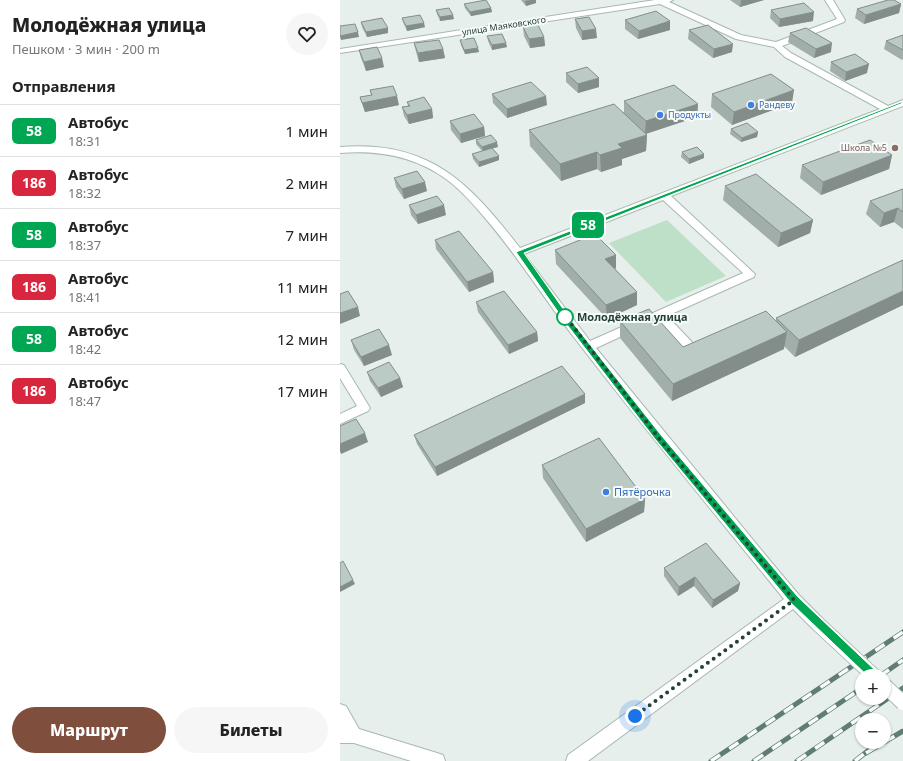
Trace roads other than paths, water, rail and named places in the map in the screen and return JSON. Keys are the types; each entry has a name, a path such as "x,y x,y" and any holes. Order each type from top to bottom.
{"street":[{"path":"776,45 841,20 829,0"},
{"path":"666,1 739,38 776,45 788,55 887,109"},
{"name":"улица Маяковского","path":"340,52 666,1"},
{"path":"519,252 903,103"},
{"path":"340,150 383,149 414,157 442,172 471,194 519,252 588,347 658,437 794,600 866,669"},
{"path":"588,347 750,274 664,195"},
{"path":"659,315 687,344"},
{"path":"340,368 364,408 340,419"},
{"path":"574,761 794,600"},
{"path":"891,692 903,703"},
{"path":"340,712 347,735 437,761"}],"railway":[{"path":"711,761 903,632"},
{"path":"890,669 903,660"},
{"path":"797,761 903,688"},
{"path":"754,761 855,693"},
{"path":"866,753 903,731"},
{"path":"855,761 869,750"}],"place":[{"name":"Рандеву","path":"751,105"},
{"name":"Продукты","path":"660,115"},
{"name":"Школа №5","path":"895,148"},
{"name":"Молодёжная улица","path":"565,317"},
{"name":"Пятёрочка","path":"606,492"}]}
